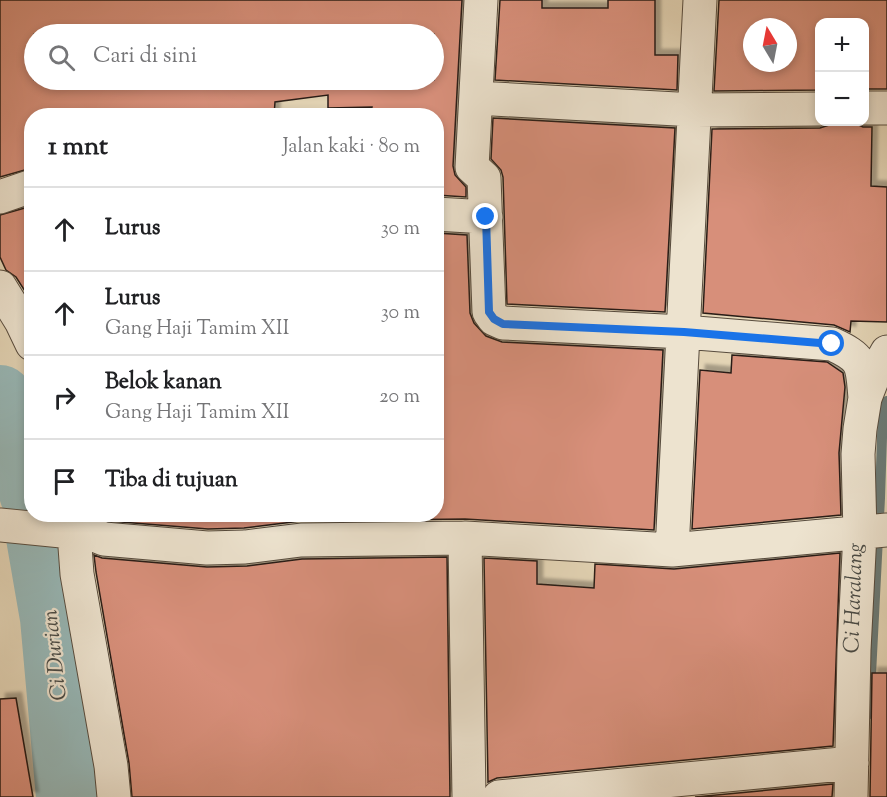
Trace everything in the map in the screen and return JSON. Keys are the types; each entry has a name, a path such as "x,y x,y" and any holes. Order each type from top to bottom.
{"street":[{"path":"481,0 472,167 484,178 489,312 494,319 503,324 684,332 832,344 852,353 862,366 865,398 858,454 873,532 854,651 851,797"},
{"path":"672,550 700,0"},
{"path":"476,98 695,110 815,109"},
{"path":"869,108 887,108"},
{"path":"0,198 24,189"},
{"path":"444,214 486,217"},
{"path":"0,287 24,327"},
{"path":"865,398 874,375 887,352"},
{"path":"10,526 80,528 104,538 207,549 301,540 465,538 672,550 873,532"},
{"path":"80,528 77,574 111,766 114,797"},
{"path":"465,538 469,797"},
{"path":"499,797 673,789 852,763"}],"building":[{"path":"0,0 462,0 453,166 455,175 466,187 466,197 444,196 444,108 328,108 328,95 275,102 275,108 24,108 24,170 0,177"},
{"path":"500,0 542,0 542,8 608,8 608,0 655,0 655,55 678,55 677,90 495,80"},
{"path":"719,0 887,0 887,89 869,89 869,18 815,18 815,90 714,91"},
{"path":"493,118 675,128 665,312 507,304 503,177 501,170 491,159"},
{"path":"826,126 872,127 871,186 887,187 887,322 851,321 850,332 834,325 703,313 712,129 820,128"},
{"path":"24,208 24,290 16,277 6,270 0,257 0,215"},
{"path":"444,234 467,235 470,313 474,323 486,336 502,342 663,350 654,530 444,519"},
{"path":"732,355 827,362 843,373 845,387 839,453 841,515 692,529 700,370 731,373"},
{"path":"121,522 293,522 244,528 208,529"},
{"path":"840,553 833,746 497,778 488,782 484,558 537,561 537,584 594,588 595,564 674,569"},
{"path":"94,555 102,558 207,567 247,566 302,559 447,557 450,797 132,797 129,763"},
{"path":"872,673 887,673 887,797 870,797"},
{"path":"16,698 33,797 0,797 0,699"},
{"path":"833,784 832,797 695,797"}],"waterway":[{"name":"Ci Durian","path":"0,398 24,453"},
{"name":"Ci Haralang","path":"869,714 883,407 887,401"},
{"name":"Ci Durian","path":"36,522 53,618 69,797"}],"route":[{"path":"486,217 489,312 494,319 503,324 684,332 832,344"}]}
